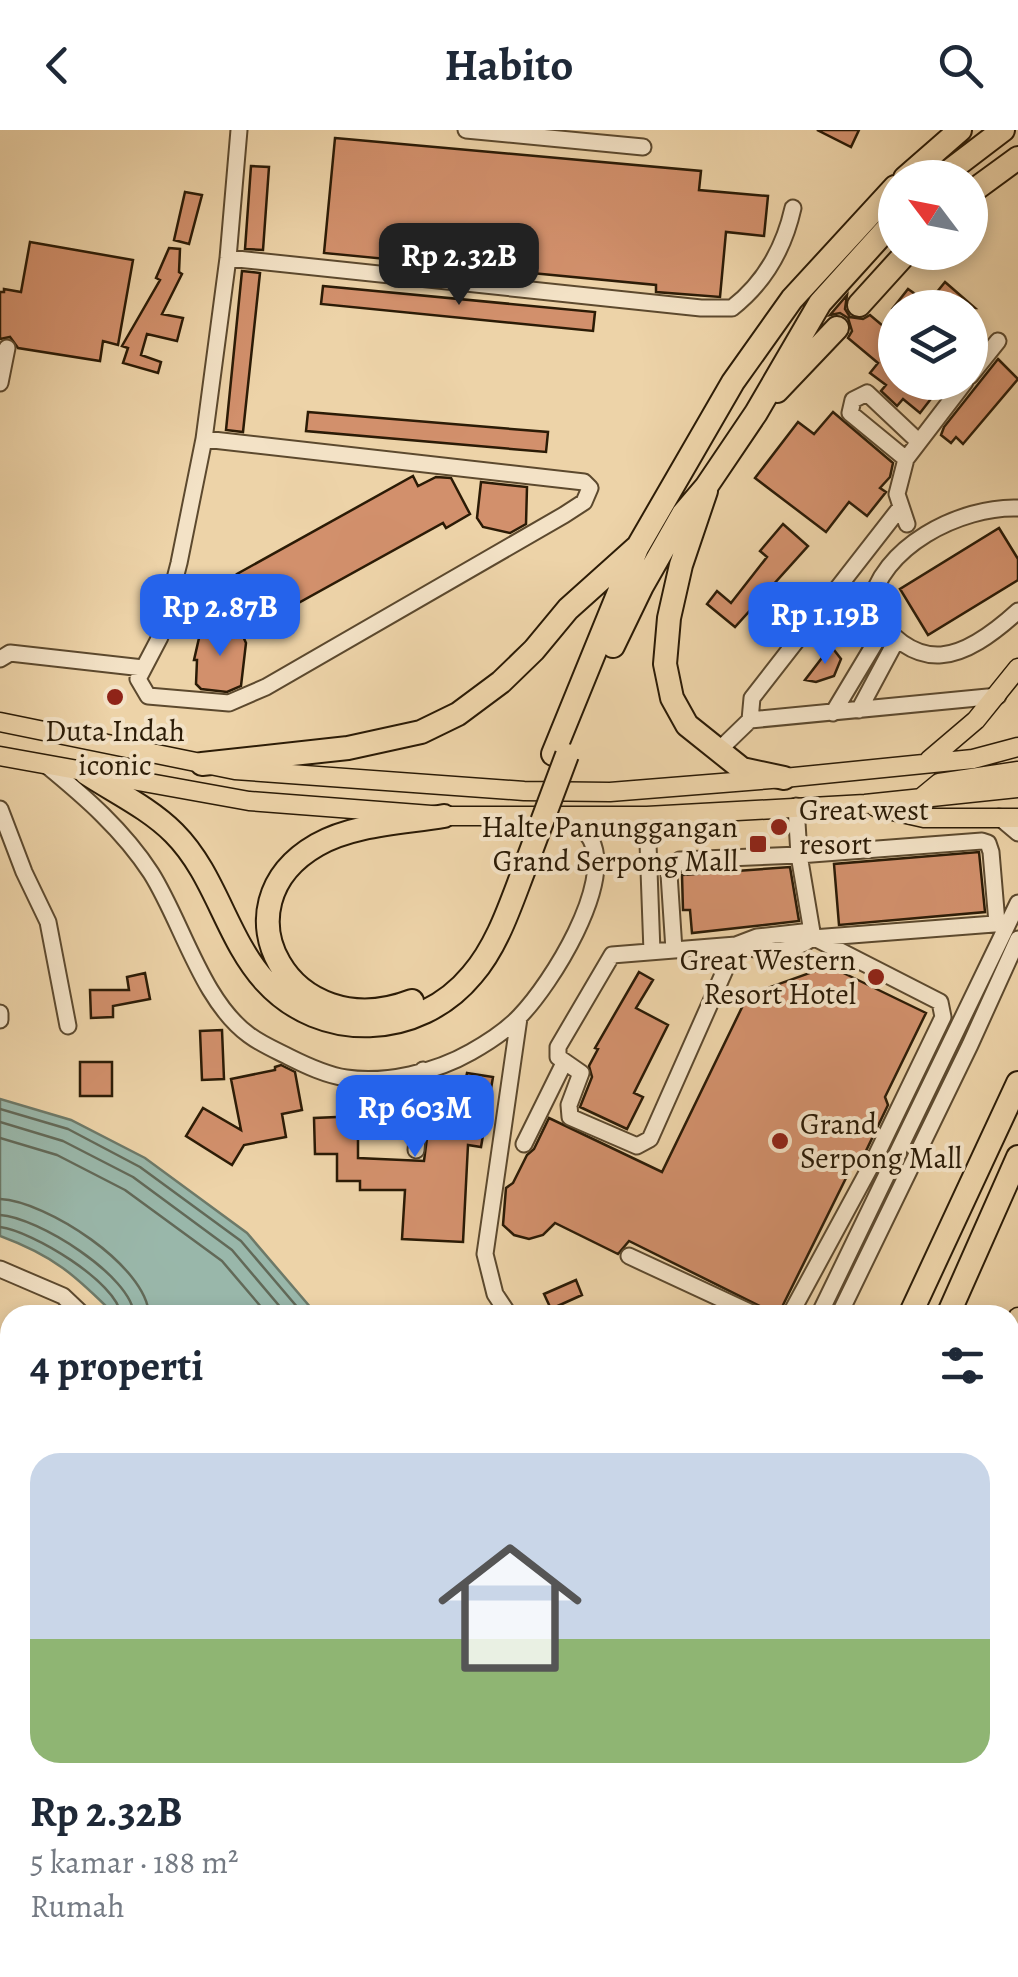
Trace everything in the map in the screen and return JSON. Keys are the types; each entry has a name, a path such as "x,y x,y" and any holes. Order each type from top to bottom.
{"highway":[{"path":"924,160 960,130"},
{"path":"932,153 970,130"},
{"path":"964,160 1004,130"},
{"path":"981,160 1018,138"},
{"path":"988,180 1018,158"},
{"path":"86,773 150,813 183,843 250,961 264,980 294,1006 338,1025 385,1025 408,1019 455,993 485,957 636,548 756,345 827,258 878,205"},
{"path":"560,755 642,586 682,514 706,487 756,413 820,302 878,239"},
{"path":"859,305 891,270"},
{"path":"756,413 837,328"},
{"path":"706,487 673,600 665,664 672,698 687,724 718,752 742,769 784,778"},
{"path":"202,764 348,748 421,732 458,714 501,682 568,609 636,548"},
{"path":"444,816 343,835 319,844 288,868 272,898 269,930 280,966 291,981 320,1002 339,1009 378,1010 417,1000 452,976 474,948 518,866"},
{"path":"915,1305 1018,1083"},
{"path":"952,1305 1018,1158"}],"main road":[{"path":"928,761 998,696 1018,668"},
{"path":"0,722 202,764 287,775 524,792 610,792 973,758 1016,764"},
{"path":"0,756 249,801 444,816 647,816 865,804 994,791 1016,764"},
{"path":"922,796 939,783 1016,764"},
{"path":"865,804 924,818 1009,818"}],"street":[{"path":"204,439 584,482 590,488 584,502 564,515 266,687 228,703 148,696 138,679 155,650 174,582 204,439 228,258 239,130"},
{"path":"466,130 642,147"},
{"path":"228,258 732,308 759,284 781,248 793,208"},
{"path":"988,354 998,341"},
{"path":"0,382 7,348"},
{"path":"906,459 850,413 853,400 867,393 919,442"},
{"path":"718,752 750,720 752,698 904,516 896,494 906,459 951,400"},
{"path":"1017,506 985,511 920,536 904,547 872,595 870,608 897,639 934,658 947,656 994,633 1018,611"},
{"path":"833,713 884,628"},
{"path":"859,710 897,639"},
{"path":"0,659 10,653 143,668"},
{"path":"750,720 998,696"},
{"path":"46,764 98,809 135,849 230,1018 250,1036 321,1071 345,1078 393,1077 423,1070 470,1052 519,1018 573,938 596,872 595,851 587,833 562,816"},
{"path":"796,806 799,855 813,938"},
{"path":"0,809 48,922 68,1026"},
{"path":"647,816 652,952"},
{"path":"1009,818 1018,834"},
{"path":"674,950 669,874 680,860 982,841 992,852 1008,924"},
{"path":"824,1305 1018,903"},
{"path":"736,945 650,1139 637,1146 570,1117 569,1105 581,1074 558,1057 558,1048 612,955 736,945 763,952 799,948 813,938 1008,924"},
{"path":"795,1305 874,1160 943,1017 940,1002 813,938"},
{"path":"844,1305 1018,939"},
{"path":"502,1305 494,1294 486,1254 519,1018"},
{"path":"524,1144 564,1063"},
{"path":"416,1150 423,1070"},
{"path":"629,1256 734,1305"},
{"path":"0,1269 63,1296 72,1305"}],"water":[{"path":"0,1099 71,1120 145,1158 247,1233 308,1305 105,1305 63,1268 0,1236"}],"building":[{"path":"817,130 859,130 851,147"},
{"path":"335,138 701,171 699,190 768,196 764,236 726,232 720,297 656,292 656,285 324,253"},
{"path":"251,166 269,167 263,250 245,249"},
{"path":"185,192 202,195 189,244 174,240"},
{"path":"30,242 133,260 118,345 103,341 100,361 18,348 10,337 0,339 0,292 21,292"},
{"path":"169,248 180,249 182,274 162,314 183,318 177,341 147,334 141,355 161,362 158,373 123,363 128,348 122,346 160,280 156,278"},
{"path":"242,271 260,273 243,432 226,430"},
{"path":"945,282 954,290 939,290"},
{"path":"323,286 595,312 593,331 321,304"},
{"path":"847,295 845,309 850,317 863,319 870,315 878,322 878,363 848,338 852,331 848,318 840,313 830,315"},
{"path":"998,359 1018,379 963,444 956,437 951,443 941,435 944,427 965,400 988,400 988,372"},
{"path":"878,363 878,379 870,373"},
{"path":"904,400 930,400 920,413"},
{"path":"308,412 548,432 546,452 306,431"},
{"path":"833,412 893,463 890,477 880,488 886,492 867,516 849,502 826,532 755,478 798,422 814,434"},
{"path":"413,476 418,486 436,477 451,478 470,514 446,528 443,523 264,622 237,574"},
{"path":"481,482 527,487 526,524 510,533 483,527 477,518"},
{"path":"783,524 808,546 735,627 707,604 717,591 731,603 767,557 760,551"},
{"path":"999,528 1018,559 1018,580 928,635 900,589"},
{"path":"202,625 234,629 242,634 246,643 241,686 227,692 201,689 196,684 194,660"},
{"path":"831,646 841,659 834,676 816,682 805,680"},
{"path":"979,852 985,912 839,925 834,864"},
{"path":"790,867 799,921 692,933 690,910 683,910 682,875"},
{"name":"Grand Serpong Mall","path":"829,966 926,1013 885,1097 888,1105 864,1155 855,1160 783,1305 758,1305 629,1241 618,1254 555,1223 543,1235 529,1239 514,1235 503,1225 506,1188 534,1149 549,1118 662,1172 748,995"},
{"path":"639,972 653,980 636,1008 668,1025 634,1093 643,1097 627,1129 580,1107 592,1077 589,1066 598,1049 595,1048"},
{"path":"145,973 150,999 113,1006 113,1017 91,1018 90,990 129,990 127,977"},
{"path":"222,1030 224,1079 202,1080 200,1031"},
{"path":"80,1062 112,1062 112,1096 80,1096"},
{"path":"281,1065 295,1072 302,1110 282,1114 286,1137 244,1145 232,1165 186,1136 203,1108 241,1130 231,1079 275,1070"},
{"path":"467,1073 493,1077 481,1147 468,1145 463,1242 402,1239 405,1190 360,1190 360,1181 337,1181 337,1154 315,1154 314,1118 361,1116 361,1097 375,1097 376,1113 402,1112 402,1129 358,1136 358,1158 424,1161 431,1107 460,1110"},
{"path":"576,1280 582,1295 560,1305 549,1305 544,1294"}],"place":[{"name":"Duta Indah iconic","path":"115,697"},
{"name":"Great west resort","path":"779,827"},
{"name":"Halte Panunggangan Grand Serpong Mall","path":"758,844"},
{"name":"Great Western Resort Hotel","path":"876,977"},
{"name":"Grand Serpong Mall","path":"780,1141"}]}
